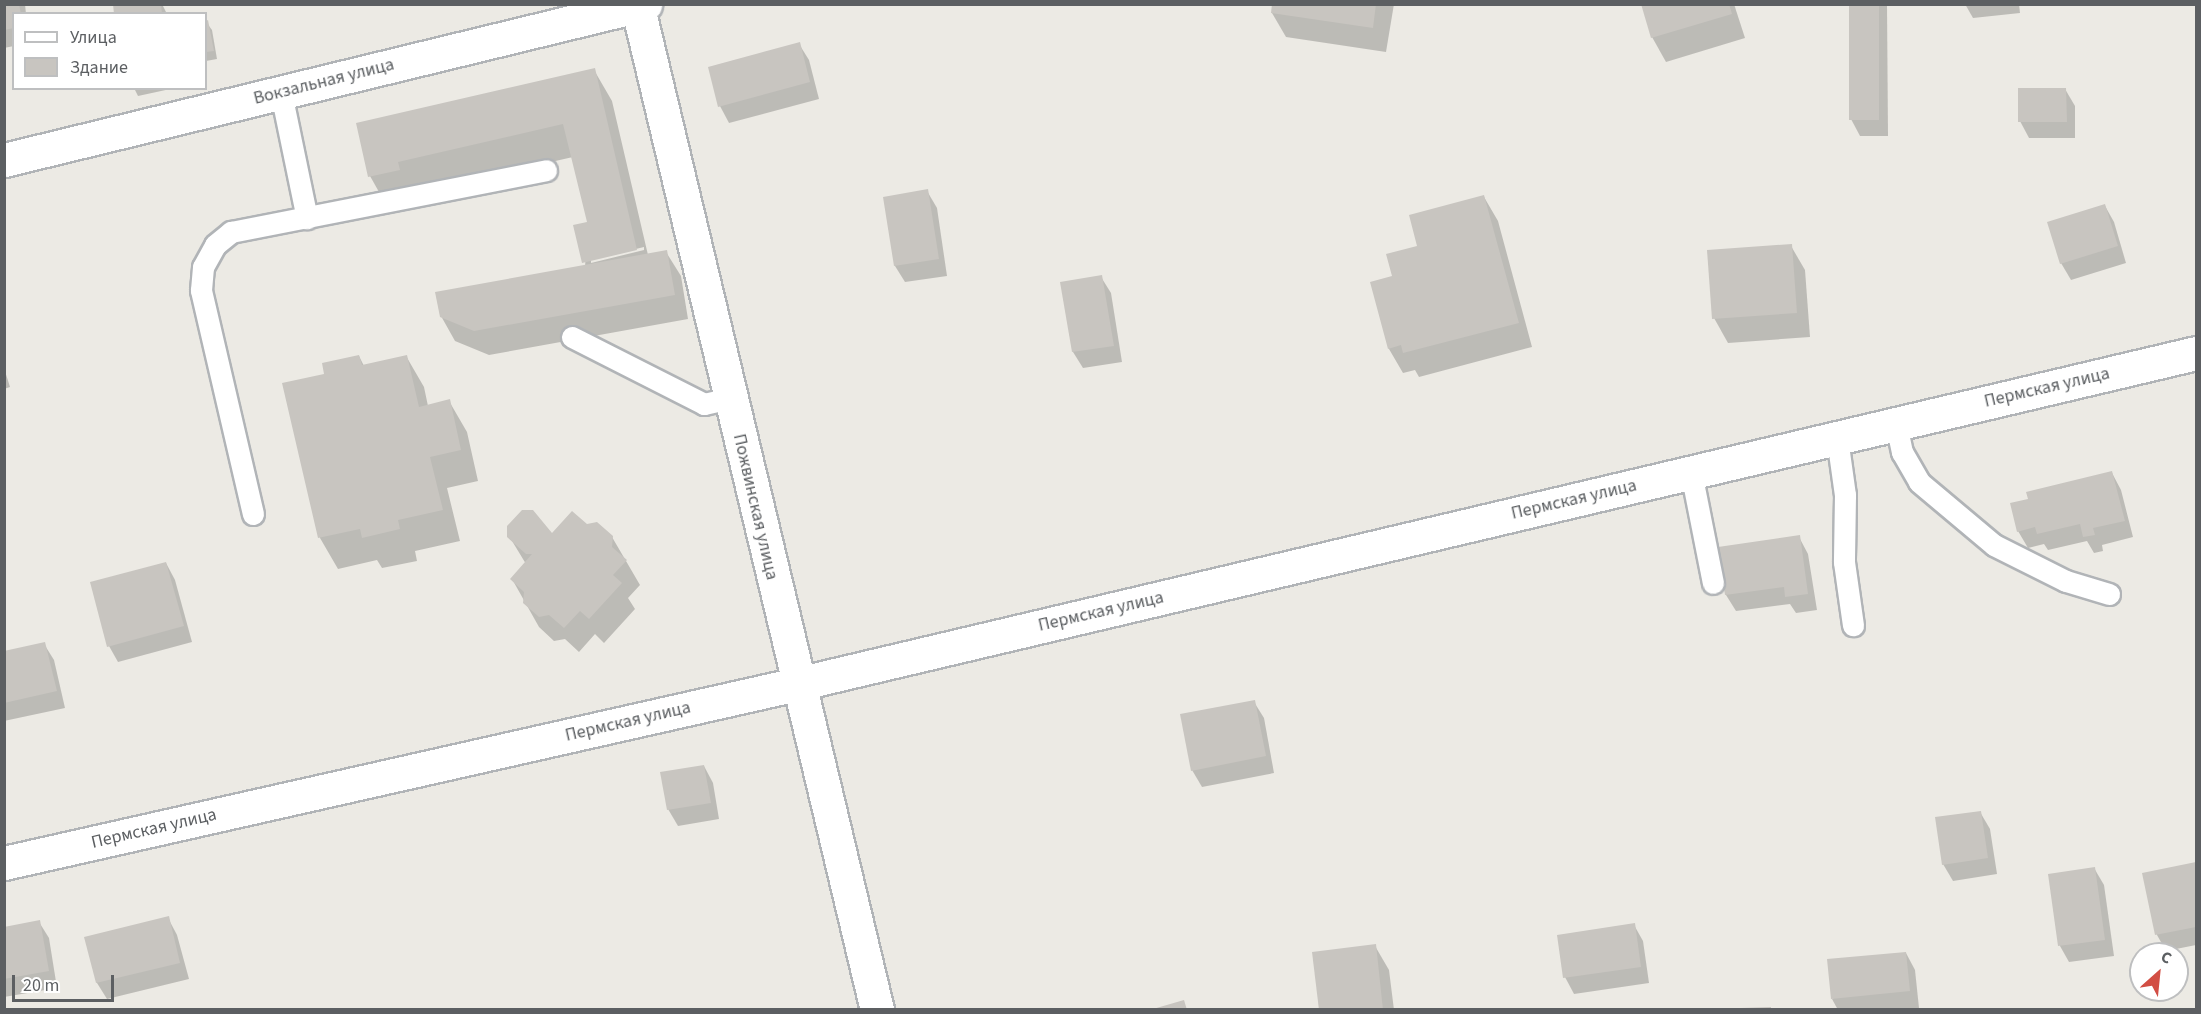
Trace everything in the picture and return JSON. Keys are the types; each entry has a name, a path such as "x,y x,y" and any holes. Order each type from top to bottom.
{"street":[{"name":"Вокзальная улица","path":"4,160 640,5"},
{"name":"Пожвинская улица","path":"640,5 797,684 878,1010"},
{"name":"Пермская улица","path":"4,863 797,684 2196,353"}],"lane":[{"path":"281,93 307,218"},
{"path":"253,514 201,290 203,267 215,245 231,232 546,170"},
{"path":"572,338 704,404 730,398"},
{"path":"1896,424 1902,452 1919,482 1994,545 2066,581 2109,594"},
{"path":"1837,438 1845,495 1844,562 1853,625"},
{"path":"1691,472 1713,583"}],"building":[{"path":"4,4 19,4 21,12 12,12 12,28 4,30"},
{"path":"113,4 161,4 162,12 114,12"},
{"path":"1272,4 1376,4 1373,28 1271,13"},
{"path":"1641,4 1729,4 1732,14 1651,38"},
{"path":"1849,4 1879,4 1879,120 1849,120"},
{"path":"207,20 214,51 207,52"},
{"path":"800,42 810,82 718,107 708,67"},
{"path":"595,68 637,250 582,263 573,225 587,222 563,124 398,162 400,170 368,177 356,123"},
{"path":"2018,88 2066,88 2067,122 2018,122"},
{"path":"928,189 939,259 894,266 883,197"},
{"path":"1484,195 1519,323 1403,353 1401,345 1388,349 1370,282 1392,276 1386,254 1417,246 1409,215"},
{"path":"2105,204 2118,246 2060,264 2047,222"},
{"path":"1792,244 1797,313 1712,319 1707,250"},
{"path":"667,250 675,295 474,331 440,317 435,292"},
{"path":"1102,275 1114,346 1072,352 1060,282"},
{"path":"359,355 362,365 407,355 419,407 450,399 461,450 430,457 443,510 398,520 400,529 362,538 360,529 318,538 282,383 324,374 322,363"},
{"path":"2112,471 2125,521 2093,528 2095,535 2083,537 2080,524 2037,534 2035,527 2017,532 2010,503 2028,499 2026,492"},
{"path":"522,510 533,510 552,533 572,511 587,524 597,522 613,536 612,547 627,560 613,575 622,583 589,619 580,611 564,628 549,615 539,617 523,603 524,592 510,579 532,554 526,554 507,537 507,526"},
{"path":"1800,535 1808,594 1785,597 1784,587 1725,595 1718,547"},
{"path":"166,562 184,626 107,647 90,582"},
{"path":"45,642 57,691 4,703 4,651"},
{"path":"1255,700 1266,756 1191,771 1180,714"},
{"path":"704,765 711,803 667,810 660,772"},
{"path":"1981,811 1988,858 1942,865 1935,817"},
{"path":"2196,862 2196,927 2155,935 2142,873"},
{"path":"2095,867 2105,940 2058,946 2048,874"},
{"path":"169,916 180,963 96,983 84,937"},
{"path":"40,920 49,971 4,979 4,927"},
{"path":"1635,923 1641,967 1563,978 1557,935"},
{"path":"1376,944 1383,1010 1319,1010 1312,952"},
{"path":"1906,952 1910,991 1831,999 1827,959"},
{"path":"1184,1000 1187,1010 1153,1010 1153,1009"},
{"path":"1771,1007 1771,1010 1741,1010 1741,1008"}]}
